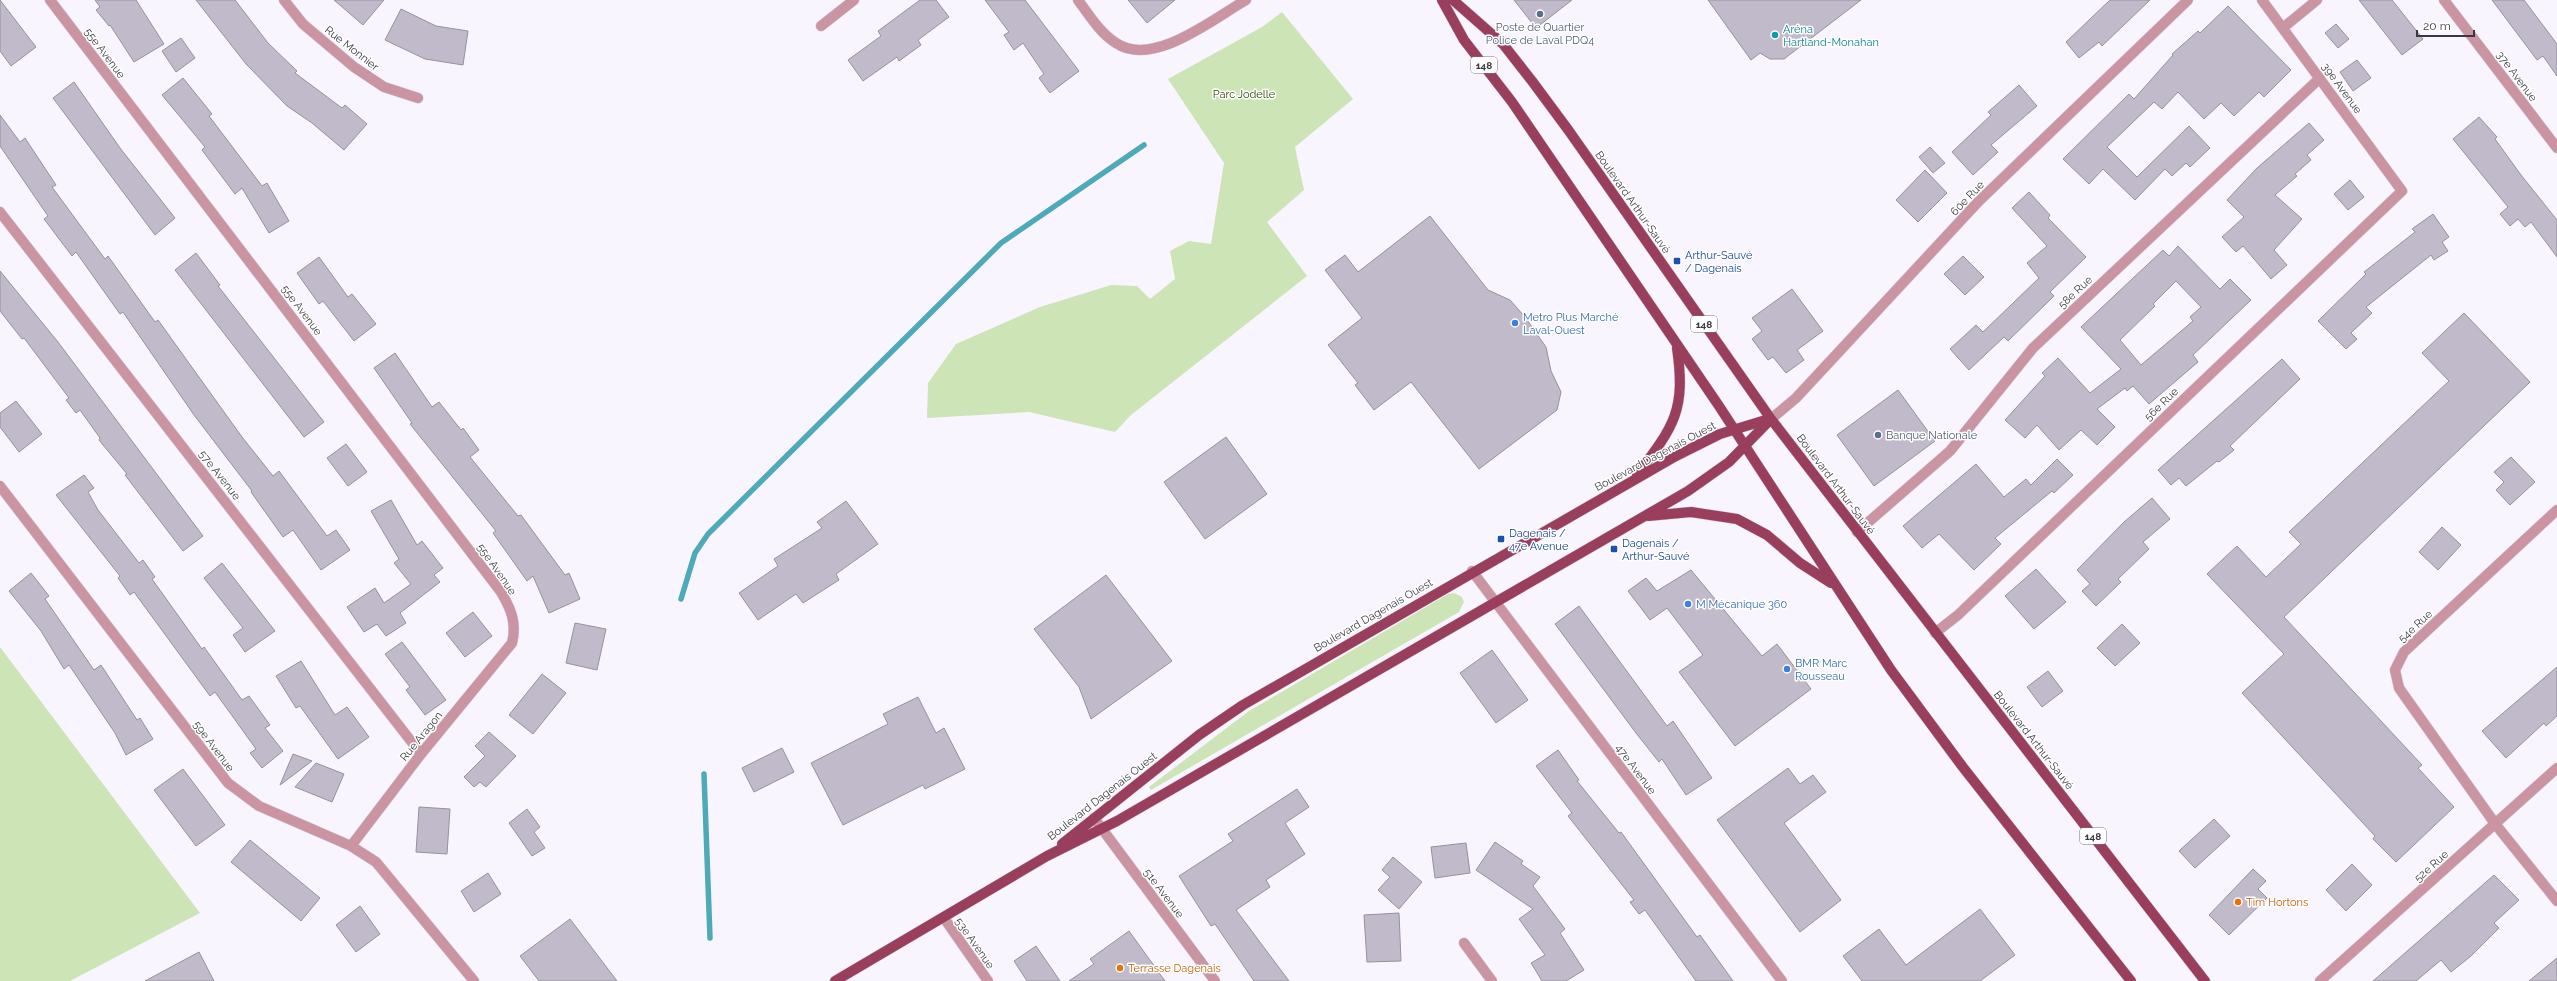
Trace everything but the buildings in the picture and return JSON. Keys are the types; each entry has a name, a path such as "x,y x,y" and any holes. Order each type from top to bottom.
{"main road":[{"name":"148","path":"1442,0 1464,40 1512,102 1744,446 1891,670 1947,746 2131,981"},
{"name":"Boulevard Arthur-Sauvé","path":"1453,0 1503,44 1532,81 1578,143 1771,419 2205,981"},
{"path":"1634,479 1668,432 1678,410 1681,382 1677,346"},
{"name":"Boulevard Dagenais Ouest","path":"1046,856 1216,722 1634,479 1705,442 1733,430 1771,419"},
{"name":"Boulevard Dagenais Ouest","path":"835,981 944,918 1046,856 1101,828 1495,603 1714,474 1771,419"},
{"path":"1644,516 1691,512 1737,519 1767,535 1800,563 1836,586"}],"street":[{"name":"55e Avenue","path":"50,0 501,592 513,614 515,633 512,643"},
{"name":"Rue Monnier","path":"284,0 303,24 354,67 384,87 418,98"},
{"path":"821,26 854,0"},
{"path":"1078,0 1107,36 1125,49 1135,52 1161,48 1246,0"},
{"name":"60e Rue","path":"1771,419 1796,398 1978,202 2188,0"},
{"name":"39e Avenue","path":"2262,0 2284,27 2402,191"},
{"path":"2284,27 2317,0"},
{"name":"37e Avenue","path":"2444,0 2557,148"},
{"name":"58e Rue","path":"1857,532 1950,451 2033,348 2320,78"},
{"name":"56e Rue","path":"1935,633 1958,615 2402,191"},
{"name":"57e Avenue","path":"0,212 421,754"},
{"name":"59e Avenue","path":"0,486 228,783 259,806 351,846 376,862 474,981"},
{"name":"54e Rue","path":"2557,510 2404,652 2395,670 2399,688 2496,825 2557,901"},
{"name":"47e Avenue","path":"1472,572 1782,981"},
{"name":"Rue Aragon","path":"351,846 421,754 512,643"},
{"name":"52e Rue","path":"2320,981 2496,825 2557,768"},
{"name":"51e Avenue","path":"1094,818 1215,981"},
{"name":"53e Avenue","path":"944,918 988,981"},
{"path":"1464,943 1492,981"}],"green space":[{"name":"Parc Jodelle","path":"1282,12 1353,99 1295,147 1304,190 1267,222 1307,276 1131,415 1115,432 1029,412 927,418 928,383 956,344 1040,307 1111,285 1137,286 1150,299 1175,279 1170,251 1189,241 1211,244 1224,163 1168,79 1262,27"},
{"path":"1454,593 1462,597 1464,602 1459,612 1151,790 1149,787 1249,711 1448,594"},
{"path":"0,647 200,913 70,981 0,981"}],"waterway":[{"path":"681,599 695,553 708,534 1001,243 1144,145"},
{"path":"704,774 710,938"}],"place":[{"name":"Poste de Quartier Police de Laval PDQ4","path":"1540,14"},
{"name":"Aréna Hartland-Monahan","path":"1775,35"},
{"name":"Arthur-Sauvé / Dagenais","path":"1677,261"},
{"name":"Metro Plus Marché Laval-Ouest","path":"1515,323"},
{"name":"Banque Nationale","path":"1878,435"},
{"name":"Dagenais / 47e Avenue","path":"1501,539"},
{"name":"Dagenais / Arthur-Sauvé","path":"1614,549"},
{"name":"M Mécanique 360","path":"1688,604"},
{"name":"BMR Marc Rousseau","path":"1787,669"},
{"name":"Tim Hortons","path":"2238,902"},
{"name":"Terrasse Dagenais","path":"1120,968"}]}
